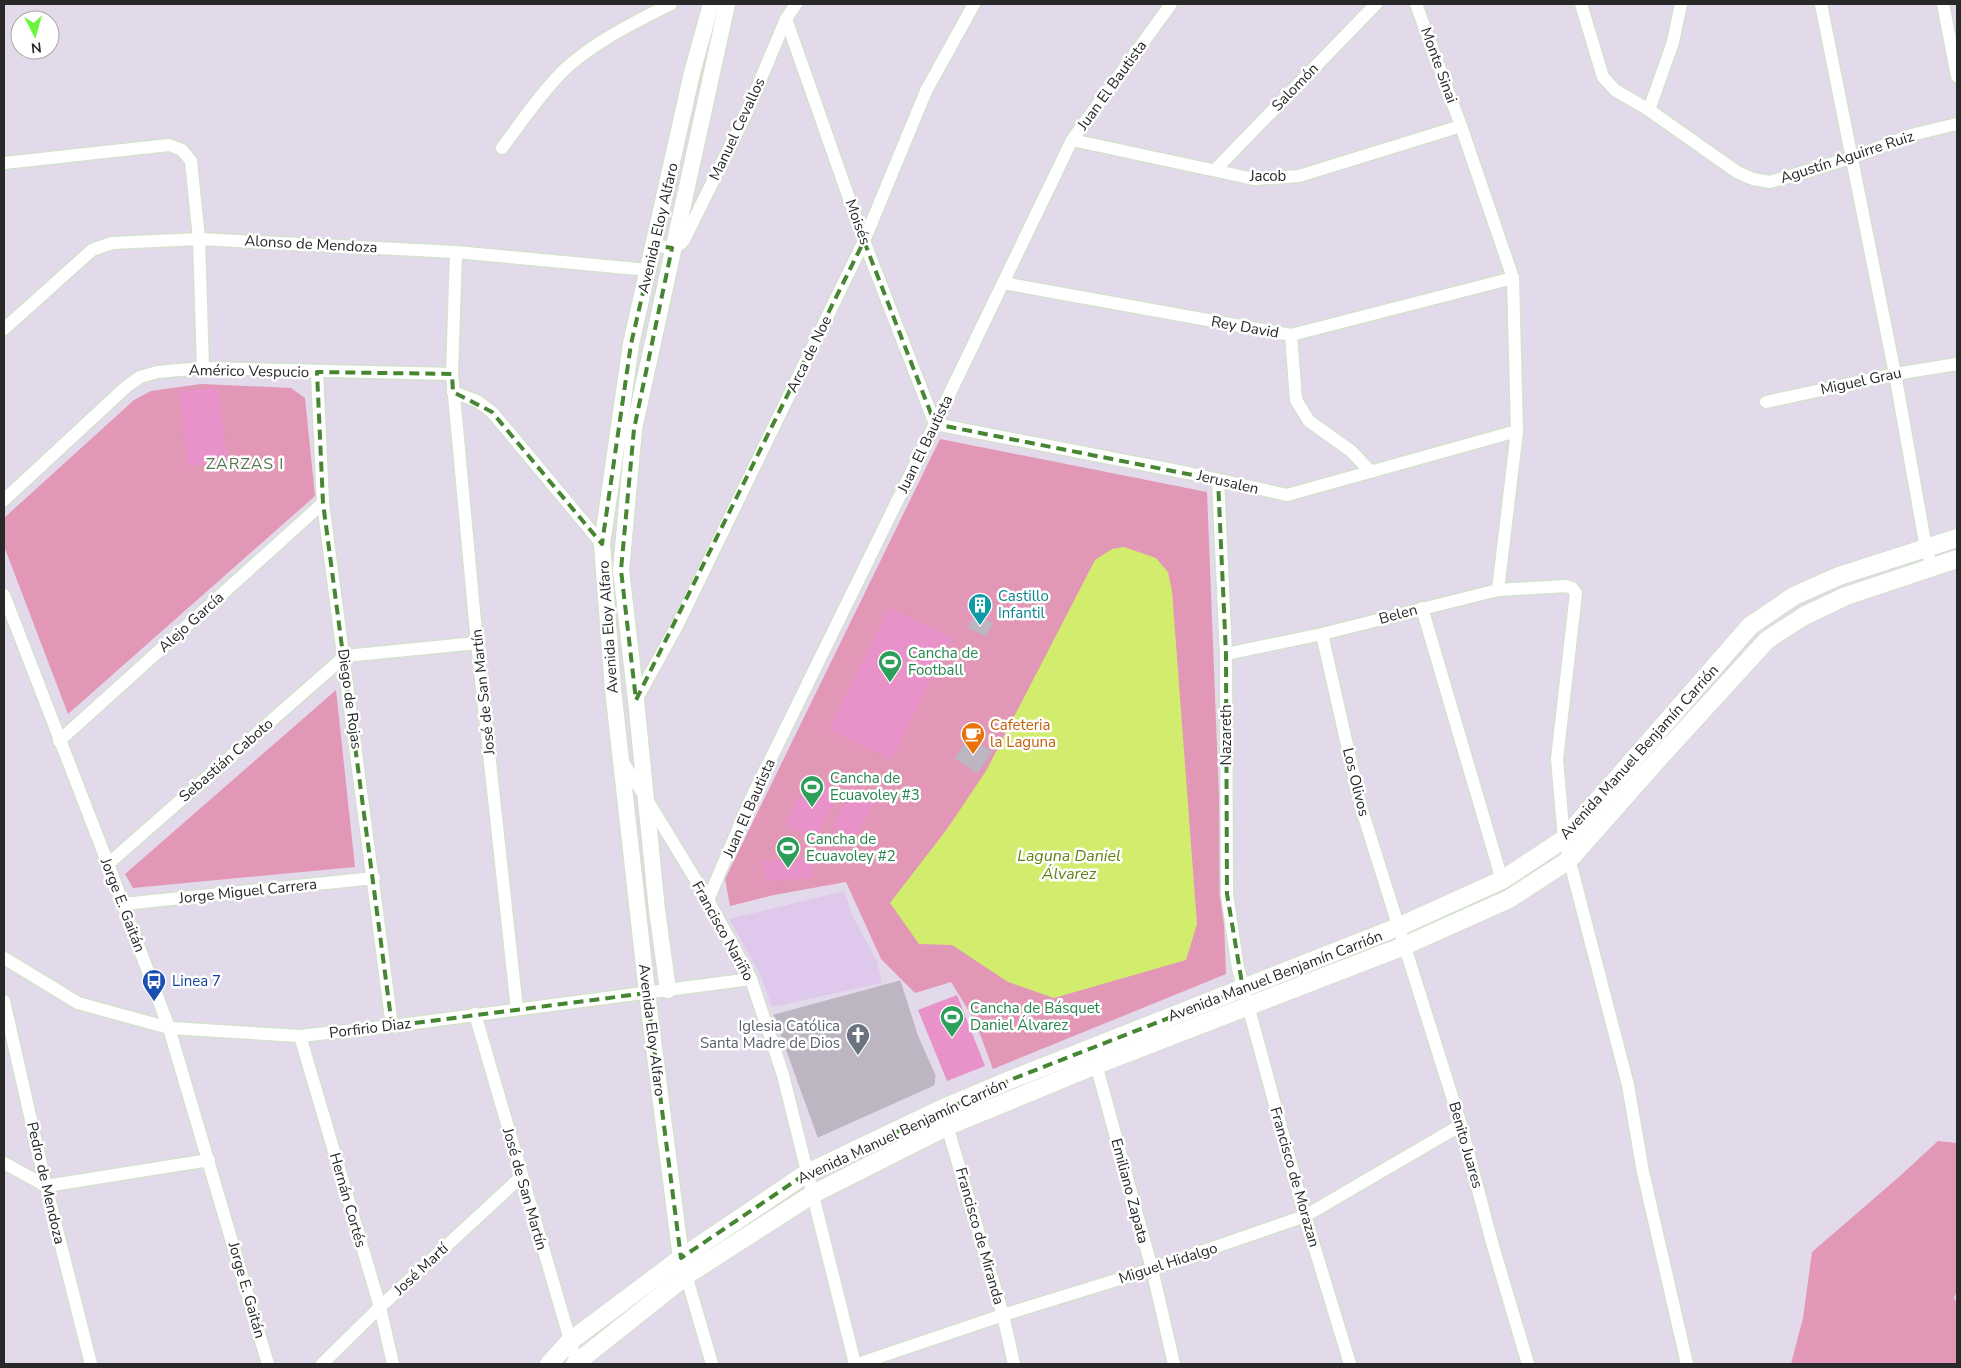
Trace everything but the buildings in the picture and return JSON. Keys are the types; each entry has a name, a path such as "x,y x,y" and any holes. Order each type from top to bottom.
{"main road":[{"name":"Avenida Manuel Benjamín Carrión","path":"549,1364 569,1342 681,1258 807,1172 1093,1056 1243,989 1398,927 1502,880 1564,839 1750,626 1794,596 1839,576 1957,538"},
{"name":"Avenida Manuel Benjamín Carrión","path":"1093,1056 1248,1007 1404,946 1509,899 1569,860 1767,640 1804,616 1846,596 1957,558"},
{"name":"Avenida Manuel Benjamín Carrión","path":"576,1364 687,1275 813,1194 944,1118"}],"street":[{"path":"502,148 542,95 565,69 593,48 671,4"},
{"name":"Avenida Eloy Alfaro","path":"681,1258 647,993 613,690 602,544 631,344 692,73 711,4"},
{"name":"Avenida Eloy Alfaro","path":"668,990 657,910 621,570 634,430 672,248 727,4"},
{"name":"Manuel Cevallos","path":"672,248 679,246 684,240 746,114 786,18 796,4"},
{"name":"Arca de Noe","path":"636,700 678,624 864,241 926,91 974,4"},
{"name":"Juan El Bautista","path":"708,900 750,801 1072,140 1171,4"},
{"name":"Salomón","path":"1216,170 1376,4"},
{"name":"Monte Sinai","path":"1416,4 1461,126 1513,278 1517,431 1498,590"},
{"name":"Agustín Aguirre Ruiz","path":"1581,4 1603,77 1615,90 1649,110 1737,172 1753,180 1770,182 1851,158 1911,135 1957,124"},
{"path":"1649,110 1672,42 1681,4"},
{"path":"1821,4 1895,374 1926,548 1932,567"},
{"path":"1943,4 1957,76"},
{"name":"Moisés","path":"786,18 864,241 935,424"},
{"name":"Jacob","path":"1072,140 1254,179 1299,176 1461,126"},
{"path":"4,163 169,145 182,150 191,161 199,239 203,368"},
{"name":"Alonso de Mendoza","path":"4,328 92,250 112,243 199,239 456,252 649,270"},
{"path":"654,245 672,248"},
{"name":"José de San Martín","path":"456,252 453,392 517,1009"},
{"name":"Rey David","path":"1003,283 1291,335 1513,278"},
{"path":"1291,335 1296,400 1308,421 1351,451 1371,472"},
{"name":"Miguel Grau","path":"1766,402 1895,374 1957,364"},
{"name":"Américo Vespucio","path":"4,500 126,387 140,378 157,372 203,368 452,374"},
{"name":"Diego de Rojas","path":"317,372 323,503 374,878 392,1026"},
{"path":"453,392 476,401 492,412 602,544"},
{"name":"Jerusalen","path":"935,424 1286,495 1517,431"},
{"name":"Nazareth","path":"1218,480 1226,654 1227,894 1243,989"},
{"name":"Alejo García","path":"59,741 323,503"},
{"name":"Belen","path":"1226,654 1322,634 1498,590 1566,586 1572,588 1576,593 1557,759 1564,839"},
{"name":"Jorge E. Gaitán","path":"4,595 170,1028 268,1364"},
{"path":"1422,608 1502,880"},
{"name":"Los Olivos","path":"1322,634 1361,807 1398,927"},
{"path":"344,656 478,643"},
{"name":"Sebastián Caboto","path":"108,864 344,656"},
{"name":"Francisco Nariño","path":"621,761 646,798 708,900 751,979 783,1075 857,1364"},
{"path":"1564,839 1628,1085 1643,1172 1687,1364"},
{"name":"Jorge Miguel Carrera","path":"123,904 374,878"},
{"name":"Benito Juares","path":"1398,927 1461,1125 1491,1239 1528,1364"},
{"name":"Porfirio Diaz","path":"4,958 78,1004 170,1028 300,1036 392,1026 751,979"},
{"name":"Francisco de Morazan","path":"1243,989 1305,1216 1350,1364"},
{"name":"Pedro de Mendoza","path":"4,1001 46,1186 91,1364"},
{"name":"José de San Martín","path":"474,1014 576,1364"},
{"name":"Hernán Cortés","path":"300,1036 380,1307 393,1364"},
{"name":"Emiliano Zapata","path":"1093,1056 1152,1269 1174,1364"},
{"name":"Francisco de Miranda","path":"944,1118 1003,1315 1014,1364"},
{"name":"Miguel Hidalgo","path":"857,1364 1003,1315 1152,1269 1305,1216 1461,1125"},
{"path":"4,1163 46,1186 209,1160"},
{"name":"José Martí","path":"322,1364 380,1307 522,1176"},
{"path":"681,1258 712,1364"}],"highlighted area":[{"path":"864,241 935,424 1218,480 1226,654 1227,894 1243,989 1010,1080 807,1173 681,1258 647,993 392,1026 323,503 317,372 452,374 453,392 492,412 602,544 631,344 654,245 672,248 634,429 621,570 636,700"}],"shaded area":[{"path":"201,384 291,388 305,398 315,496 68,714 4,546 4,518 134,400 151,391"},
{"path":"218,388 227,460 188,467 179,391"},
{"path":"940,439 1207,492 1226,974 993,1069 975,1021 951,982 915,993 881,959 846,882 774,895 730,906 725,879"},
{"name":"Cancha de Football","path":"889,608 952,638 892,759 829,729"},
{"path":"336,690 355,867 133,888 125,874"},
{"name":"Cancha de Ecuavoley #3","path":"810,776 840,791 815,840 785,824"},
{"path":"855,786 877,797 854,839 832,827"},
{"name":"Cancha de Ecuavoley #2","path":"812,858 813,878 765,881 763,861"},
{"path":"844,891 852,915 877,961 882,983 772,1007 760,974 729,919"},
{"name":"Cancha de Básquet Daniel Álvarez","path":"957,995 985,1066 947,1081 918,1010"},
{"path":"1938,1141 1957,1143 1957,1290 1954,1298 1957,1303 1957,1364 1791,1364 1803,1318 1812,1252"}],"water":[{"name":"Laguna Daniel Álvarez","path":"1124,547 1156,558 1168,572 1172,591 1197,924 1186,960 1054,998 1008,982 952,945 919,944 890,903 947,829 986,771 1095,560 1112,549"}],"place":[{"name":"Castillo Infantil","path":"980,626"},
{"name":"Cancha de Football","path":"890,683"},
{"name":"Cafeteria la Laguna","path":"973,755"},
{"name":"Cancha de Ecuavoley #3","path":"812,808"},
{"name":"Cancha de Ecuavoley #2","path":"788,869"},
{"name":"Linea 7","path":"154,1002"},
{"name":"Cancha de Básquet Daniel Álvarez","path":"952,1038"},
{"name":"Iglesia Católica Santa Madre de Dios","path":"858,1056"}],"district":[{"name":"ZARZAS I","path":"245,464"}]}
